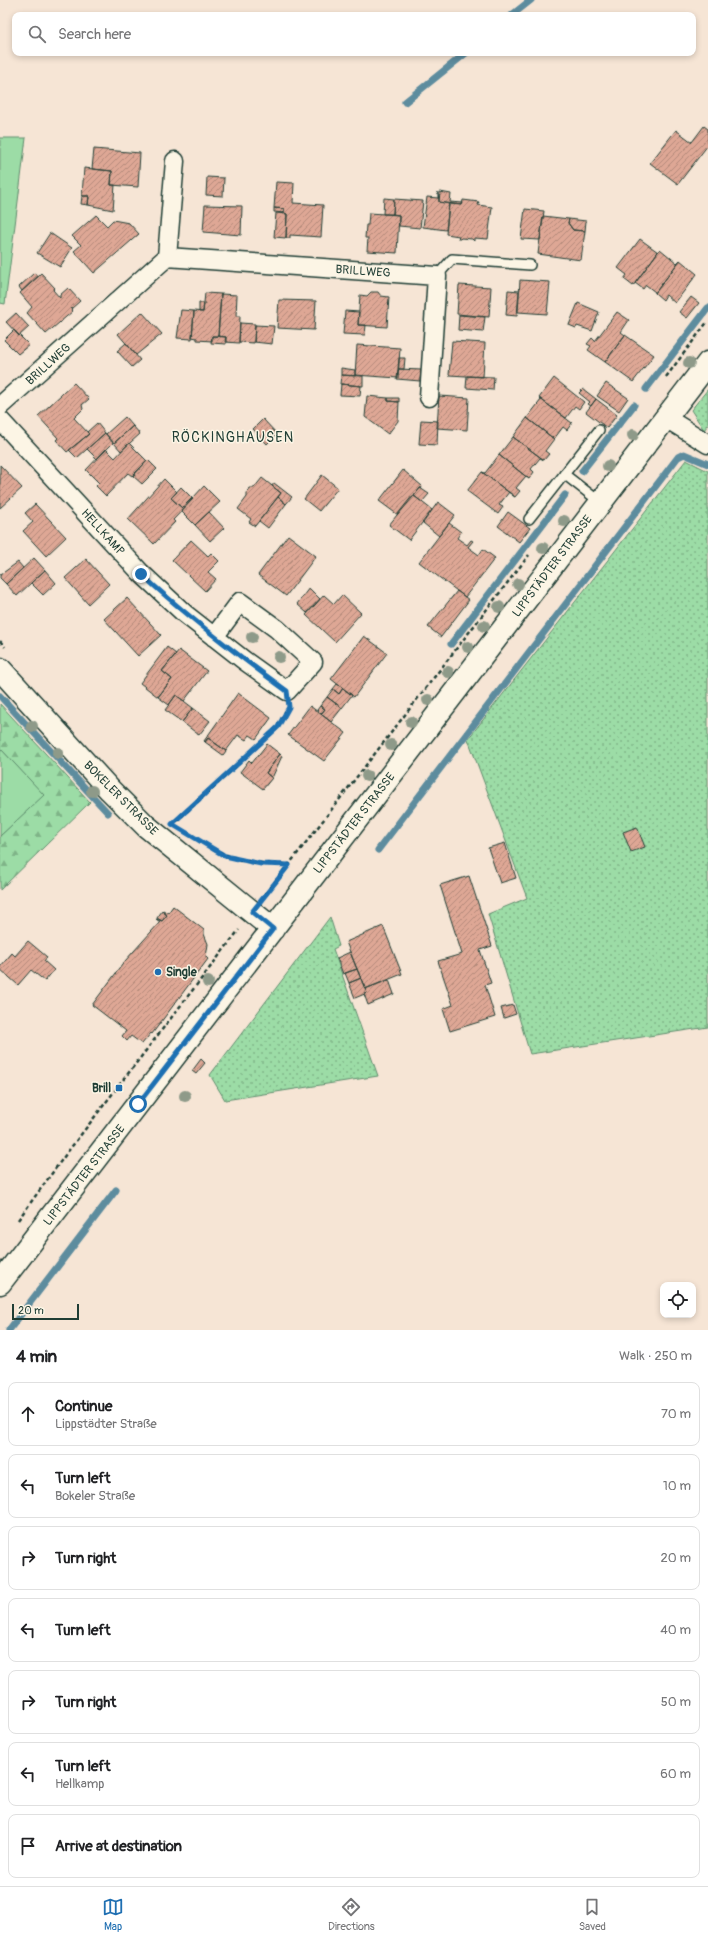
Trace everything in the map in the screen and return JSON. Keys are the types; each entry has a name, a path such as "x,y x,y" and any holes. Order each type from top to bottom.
{"street":[{"path":"168,257 175,161"},
{"name":"BRILLWEG","path":"0,406 168,257 437,276"},
{"path":"429,397 437,276"},
{"name":"LIPPSTÄDTER STRASSE","path":"0,1283 708,363"},
{"path":"666,418 708,444"},
{"name":"HELLKAMP","path":"0,420 141,574 185,614 287,691"},
{"path":"214,637 240,602 277,629 312,662 287,691"},
{"name":"BOKELER STRASSE","path":"5,661 110,790 146,826 273,929"}],"lane":[{"path":"437,276 452,259 530,265"},
{"path":"529,519 599,430"},
{"path":"564,474 600,502"}],"path":[{"path":"666,378 708,321"},
{"path":"16,1225 21,1214 66,1154 533,551"},
{"path":"0,641 5,661"},
{"path":"172,824 278,727 289,707 287,691"},
{"path":"211,848 225,856 261,864 289,865"}],"green space":[{"path":"0,138 26,138 5,304 0,303"},
{"path":"708,389 708,425 704,430 691,410"},
{"path":"686,460 708,471 708,1027 530,1054 488,914 527,898 468,739"},
{"path":"0,704 90,802 0,890 0,836 43,795 0,748"},
{"path":"0,748 44,795 0,836"},
{"path":"330,917 339,946 333,949 378,1076 225,1100 210,1075"}],"building":[{"path":"704,126 708,129 708,145 678,184 650,163 676,130 692,142"},
{"path":"94,149 140,153 138,187 111,185 112,171 92,169"},
{"path":"84,168 112,171 111,185 115,185 113,210 88,205 89,196 82,196"},
{"path":"207,177 224,178 223,196 206,195"},
{"path":"276,182 294,183 293,203 323,205 321,237 290,235 290,238 286,238 287,214 284,213 284,209 274,208"},
{"path":"438,192 439,202 449,204 446,230 423,227 427,197 438,198"},
{"path":"440,192 451,194 450,202 463,203 462,205 439,202"},
{"path":"82,196 89,196 88,205 81,204"},
{"path":"384,198 394,199 393,214 383,214"},
{"path":"394,199 423,201 420,228 399,226 399,215 393,214"},
{"path":"463,200 479,202 478,205 492,207 488,239 474,238 474,241 472,239 458,239 459,236 446,234 449,204 462,205"},
{"path":"205,205 242,206 241,235 203,232"},
{"path":"274,208 284,209 284,213 274,212"},
{"path":"525,209 544,211 540,240 521,239"},
{"path":"276,213 287,214 286,238 274,237"},
{"path":"369,213 399,215 397,253 367,251 368,238 365,238"},
{"path":"96,215 107,226 113,220 129,223 139,234 94,273 74,251 81,245 72,236"},
{"path":"543,216 569,219 568,223 573,230 585,231 581,260 538,254"},
{"path":"569,219 586,221 585,231 573,230 568,223"},
{"path":"50,233 72,248 60,267 37,253"},
{"path":"640,239 658,252 633,286 624,279 627,275 618,268"},
{"path":"660,249 677,263 680,260 655,293 646,285 643,289 635,283"},
{"path":"680,260 697,274 675,303 666,295 663,300 655,293"},
{"path":"34,273 39,276 22,291 19,287"},
{"path":"41,273 55,288 53,290 60,298 60,295 68,288 80,301 71,309 73,311 46,334 27,313 32,307 20,293"},
{"path":"520,280 550,282 547,314 518,312"},
{"path":"459,285 491,287 489,317 457,314"},
{"path":"508,290 519,291 517,316 506,315"},
{"path":"371,292 378,292 381,296 389,297 387,327 358,325 360,295 367,296"},
{"path":"205,293 221,294 218,336 212,336 212,341 197,340 197,338 192,337 194,311 203,312"},
{"path":"221,294 237,295 236,316 240,316 239,343 225,342 226,337 218,336"},
{"path":"691,297 699,303 687,318 679,312"},
{"path":"279,300 316,301 314,330 277,328"},
{"path":"199,303 204,303 203,312 199,312"},
{"path":"578,303 599,312 592,331 569,325"},
{"path":"181,310 194,311 192,339 177,338"},
{"path":"345,311 359,312 358,325 366,325 365,335 343,334"},
{"path":"142,312 162,334 136,355 118,334"},
{"path":"617,312 629,320 621,332 625,335 605,362 588,350 591,346 587,344 592,338 595,341"},
{"path":"16,313 29,327 19,336 6,322"},
{"path":"459,315 485,317 483,332 458,330"},
{"path":"240,323 255,324 254,343 239,342"},
{"path":"255,325 274,326 272,344 254,342"},
{"path":"14,330 29,345 18,354 4,340"},
{"path":"625,335 654,355 633,382 605,362"},
{"path":"212,336 226,337 226,344 211,343"},
{"path":"452,341 485,343 483,377 449,375"},
{"path":"126,343 140,360 132,367 117,351"},
{"path":"357,345 400,348 398,378 355,375"},
{"path":"399,358 405,358 404,369 398,369"},
{"path":"341,368 355,370 355,376 341,375"},
{"path":"398,369 421,370 420,381 397,379"},
{"path":"341,375 363,376 363,386 340,384"},
{"path":"467,376 494,377 493,390 466,388"},
{"path":"554,378 584,402 579,409 575,406 566,418 539,398"},
{"path":"74,383 89,399 82,405 83,409 74,418 89,434 67,452 56,440 58,438 38,416"},
{"path":"606,383 628,398 619,411 597,396"},
{"path":"341,384 361,386 360,396 340,395"},
{"path":"583,389 596,399 591,406 588,404 590,402 579,393"},
{"path":"367,396 388,398 388,401 399,402 398,421 388,434 365,417"},
{"path":"439,396 469,398 467,430 437,428"},
{"path":"388,398 399,398 399,402 388,401"},
{"path":"539,398 572,423 567,430 563,427 554,439 527,418 541,400"},
{"path":"596,399 617,415 607,428 586,412"},
{"path":"125,417 133,426 114,443 106,434"},
{"path":"527,418 554,439 545,451 549,454 544,460 513,437"},
{"path":"263,419 277,434 267,444 253,429"},
{"path":"421,420 438,421 437,445 419,444"},
{"path":"97,423 105,433 77,458 69,450 89,434 87,432"},
{"path":"133,426 140,434 121,451 114,443"},
{"path":"105,433 113,443 97,459 87,449"},
{"path":"513,437 544,460 540,458 531,469 534,472 529,479 499,455"},
{"path":"129,443 147,461 132,476 128,473 106,496 96,486 99,483 86,470 106,449 115,458"},
{"path":"499,455 526,476 516,488 520,491 515,497 482,472 485,473"},
{"path":"148,460 157,469 142,484 133,476"},
{"path":"0,465 22,488 0,508"},
{"path":"403,470 422,486 398,515 379,501"},
{"path":"482,472 509,492 499,505 503,507 498,514 467,491"},
{"path":"322,475 338,488 319,511 304,499"},
{"path":"262,478 281,493 255,526 249,522 251,519 238,509 247,497 247,493 250,488 254,488"},
{"path":"164,479 177,492 171,498 182,508 192,498 193,499 173,520 175,522 154,544 128,519"},
{"path":"274,483 292,497 286,504 278,497 281,493 272,486"},
{"path":"204,486 220,502 195,525 181,511"},
{"path":"181,487 192,498 182,508 171,498"},
{"path":"420,488 429,494 422,502 414,496"},
{"path":"413,495 432,510 409,540 389,525"},
{"path":"278,497 286,504 268,528 259,521"},
{"path":"438,502 455,515 439,536 423,523"},
{"path":"35,504 66,537 46,556 23,531 33,522 25,513"},
{"path":"209,512 224,528 210,541 195,525"},
{"path":"508,512 530,528 519,542 498,526"},
{"path":"449,523 461,532 457,538 467,545 471,540 473,541 468,547 479,555 483,549 495,558 465,597 419,562"},
{"path":"288,535 316,556 286,596 258,575"},
{"path":"191,540 208,556 211,553 219,561 208,572 216,579 205,591 172,560"},
{"path":"34,558 45,570 17,596 6,584"},
{"path":"86,559 109,584 88,604 65,578"},
{"path":"18,562 23,568 6,584 0,578 0,575"},
{"path":"45,570 56,583 43,595 31,583"},
{"path":"309,588 320,599 307,613 297,604"},
{"path":"457,591 469,600 441,637 428,627"},
{"path":"324,595 334,604 342,595 361,613 335,642 306,615"},
{"path":"127,598 161,635 138,656 104,619"},
{"path":"364,636 387,653 354,697 331,679"},
{"path":"167,647 176,654 162,671 172,679 158,697 140,683"},
{"path":"179,650 207,671 184,701 176,695 169,705 158,697 172,679 162,671"},
{"path":"337,684 343,688 339,694 333,689"},
{"path":"343,688 352,695 342,708 327,697 333,689 339,694"},
{"path":"238,693 271,718 256,739 250,735 246,740 238,735 226,751 208,738 205,742 204,741"},
{"path":"176,695 193,708 182,722 165,710"},
{"path":"327,697 342,708 331,722 321,714 325,709 320,706"},
{"path":"310,706 346,733 324,761 288,735"},
{"path":"320,706 325,709 321,714 317,710"},
{"path":"193,708 210,721 199,735 182,722"},
{"path":"208,738 226,751 223,755 205,742"},
{"path":"267,744 280,754 266,773 272,778 263,789 240,772 249,760 252,763"},
{"path":"280,754 282,756 272,778 266,773"},
{"path":"637,827 645,847 631,852 623,832"},
{"path":"505,843 516,878 500,883 488,848"},
{"path":"469,876 492,946 480,950 491,983 485,985 495,1017 450,1031 443,1009 453,1005 438,961 462,954 440,885"},
{"name":"Single","path":"173,906 204,930 208,944 206,957 208,959 152,1034 151,1033 142,1044 131,1036 127,1041 122,1036 126,1031 92,1005 125,961 160,922 156,919 162,921 167,915 162,911 163,910 168,913"},
{"path":"162,911 167,915 162,921 157,918"},
{"path":"383,926 402,974 365,989 346,942"},
{"path":"28,941 47,957 44,961 54,970 45,981 31,970 18,985 0,969 0,967 12,953 15,956"},
{"path":"350,952 357,969 343,974 337,958"},
{"path":"357,969 361,978 349,983 345,973"},
{"path":"361,978 367,993 355,998 349,983"},
{"path":"389,980 394,994 368,1005 364,994 367,993 365,989"},
{"path":"513,1005 516,1014 504,1018 501,1008"},
{"path":"201,1059 205,1063 196,1074 192,1071"}],"waterway":[{"path":"516,12 531,0"},
{"path":"405,102 462,56"},
{"path":"646,389 708,308"},
{"path":"582,471 634,405"},
{"path":"378,850 678,457 684,454 708,464"},
{"path":"451,644 565,495"},
{"path":"0,696 108,813"},
{"path":"9,1330 116,1190"}],"place":[{"name":"Single","path":"158,972"},
{"name":"Brill","path":"119,1088"}],"district":[{"name":"RÖCKINGHAUSEN","path":"233,437"}],"route":[{"path":"138,1104 273,929 252,912 289,865 261,864 225,856 172,824 278,727 289,707 287,691 185,614 141,574"}]}
